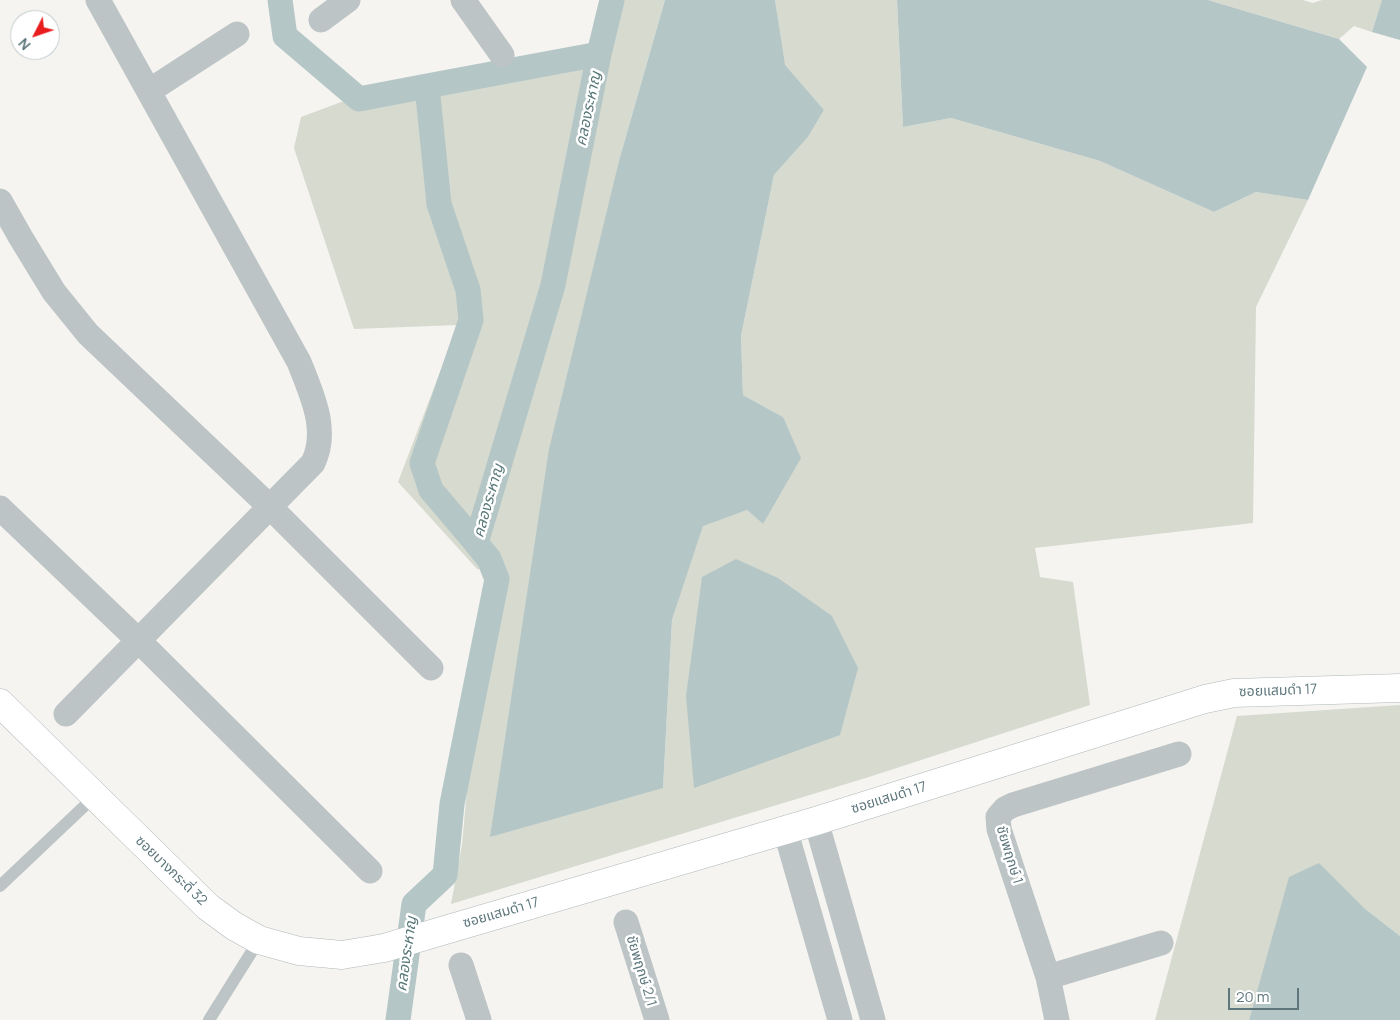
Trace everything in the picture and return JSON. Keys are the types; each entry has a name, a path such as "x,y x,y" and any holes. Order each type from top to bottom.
{"street":[{"path":"66,714 312,463 318,451 320,433 313,399 300,362 98,0"},
{"path":"321,20 348,0"},
{"path":"463,0 502,55"},
{"path":"148,91 238,34"},
{"path":"0,201 54,292 88,334 269,506 431,668"},
{"path":"0,508 139,641 370,872"},
{"name":"ซอยแสมดำ 17","path":"384,948 816,821 1205,699 1234,693 1400,688"},
{"name":"ซอยบางกระดี่ 32","path":"1,707 208,907 234,926 259,940 299,951 342,955 384,948"},
{"name":"ชัยพฤกษ์ 1","path":"1057,1020 1048,977 999,829 998,817 1004,809 1014,804 1178,754"},
{"path":"785,830 839,1016 871,1012 816,821"},
{"name":"ชัยพฤกษ์ 2/1","path":"626,922 657,1020"},
{"path":"1048,977 1160,942"},
{"path":"460,965 478,1020"}],"lane":[{"path":"0,886 94,796"},
{"path":"209,1020 259,940"}],"shaded area":[{"path":"624,0 665,0 620,157 663,788 672,620 703,525 747,510 763,524 783,417 743,395 741,336 774,175 808,137 824,110 784,65 775,0 897,0 903,127 951,118 1100,161 1214,212 1256,192 1308,200 1256,307 1253,523 1035,548 1040,577 1073,582 1090,705 869,777 451,904 462,845 467,789 508,572 477,569 398,482 458,325 354,329 294,148 301,117 403,79 594,49 610,59"},
{"path":"665,0 775,0 785,65 824,110 808,137 774,175 741,336 743,395 783,417 801,458 763,524 747,510 703,526 672,620 663,788 490,837 549,449 620,157"},
{"path":"897,0 1208,0 1339,39 1367,67 1308,200 1256,192 1214,212 1100,161 951,118 903,127"},
{"path":"1208,0 1303,0 1313,3 1322,0 1382,1 1372,32 1354,26 1339,39"},
{"path":"1382,0 1400,0 1400,40 1372,32"},
{"path":"736,559 778,578 832,616 858,668 840,735 694,788 686,696 702,577"},
{"path":"1400,705 1400,936 1364,908 1267,958 1249,1020 1155,1020 1237,716"},
{"path":"1319,863 1364,908 1400,936 1400,1020 1249,1020 1289,877"}],"waterway":[{"path":"280,0 285,36 359,99 427,86 439,204 468,290 471,320 422,463 431,490 476,543"},
{"name":"คลองระหาญ","path":"398,1020 414,904 445,875 452,804 497,579 489,559 476,543 553,285 599,54 612,0"},
{"path":"427,86 599,54"}]}
